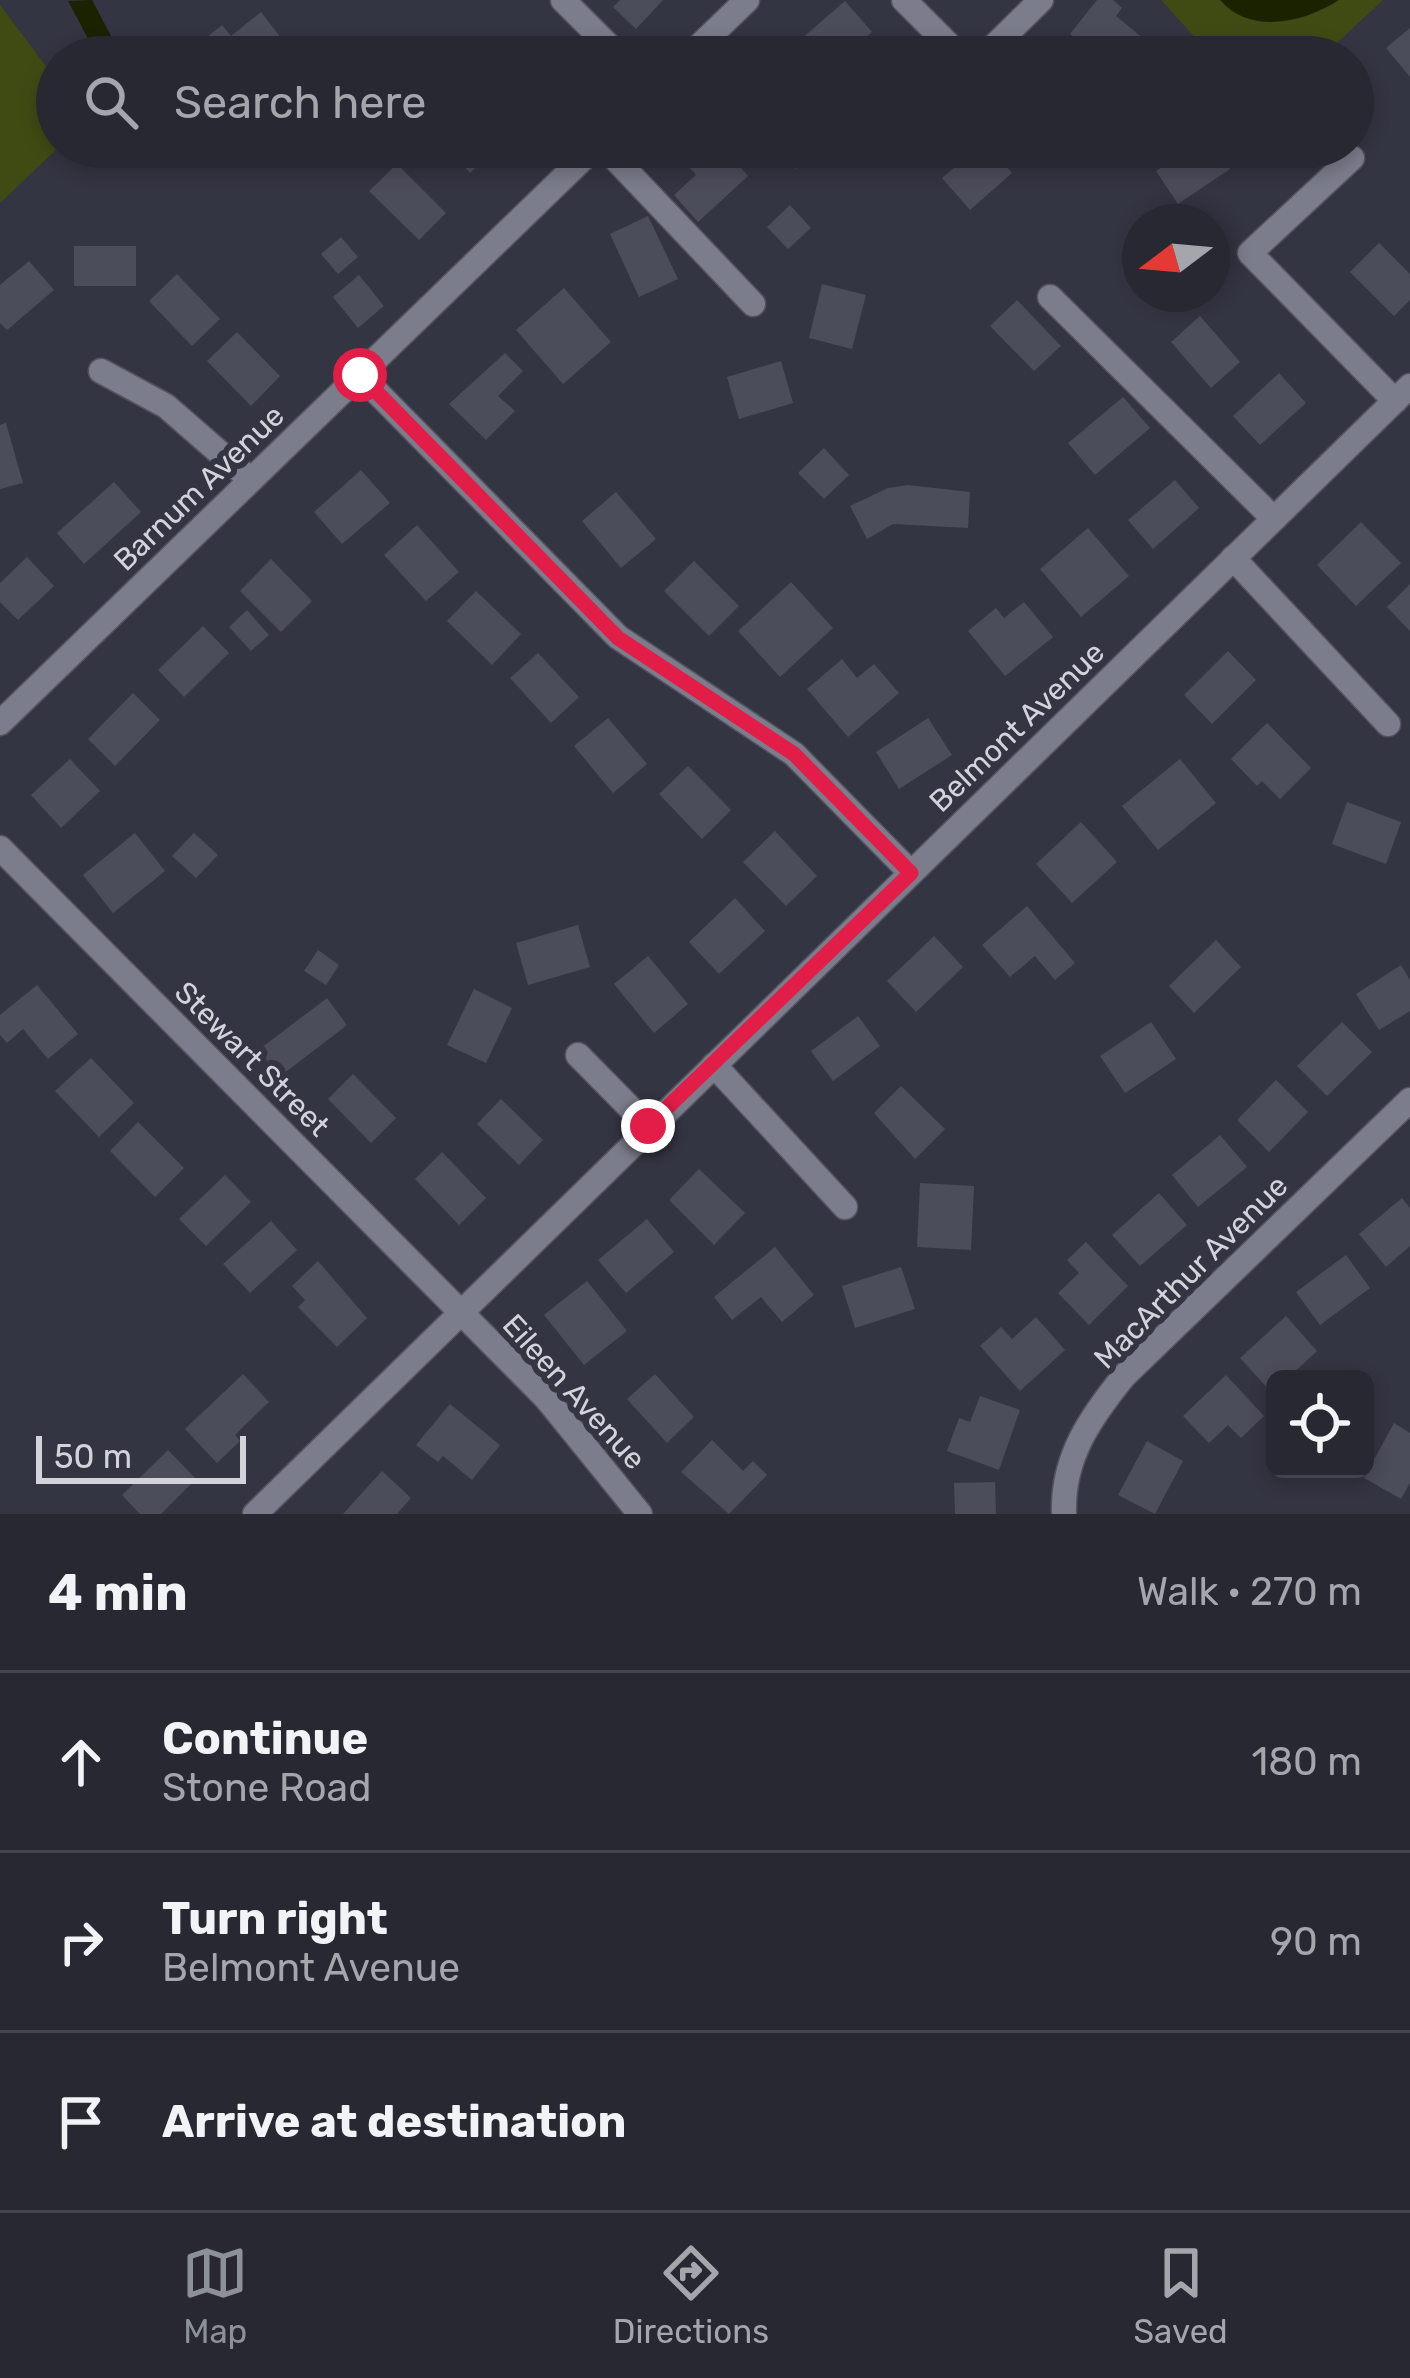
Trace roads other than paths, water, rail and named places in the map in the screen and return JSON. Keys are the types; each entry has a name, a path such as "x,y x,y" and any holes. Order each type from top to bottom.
{"street":[{"path":"563,0 599,36"},
{"path":"710,36 747,0"},
{"path":"904,0 940,36"},
{"path":"1004,36 1041,0"},
{"name":"Barnum Avenue","path":"0,723 577,168"},
{"path":"620,168 753,304"},
{"path":"1341,168 1250,253 1402,394"},
{"path":"1050,297 1274,519"},
{"path":"101,371 166,406 251,480"},
{"path":"360,375 618,638 794,754 911,873"},
{"name":"Belmont Avenue","path":"255,1514 1402,394"},
{"path":"1233,558 1388,724"},
{"name":"Stewart Street","path":"0,848 461,1313"},
{"path":"578,1055 648,1126"},
{"path":"714,1064 845,1207"},
{"name":"MacArthur Avenue","path":"1064,1514 1069,1463 1103,1402 1410,1100"},
{"name":"Eileen Avenue","path":"461,1313 546,1398 640,1514"}]}
